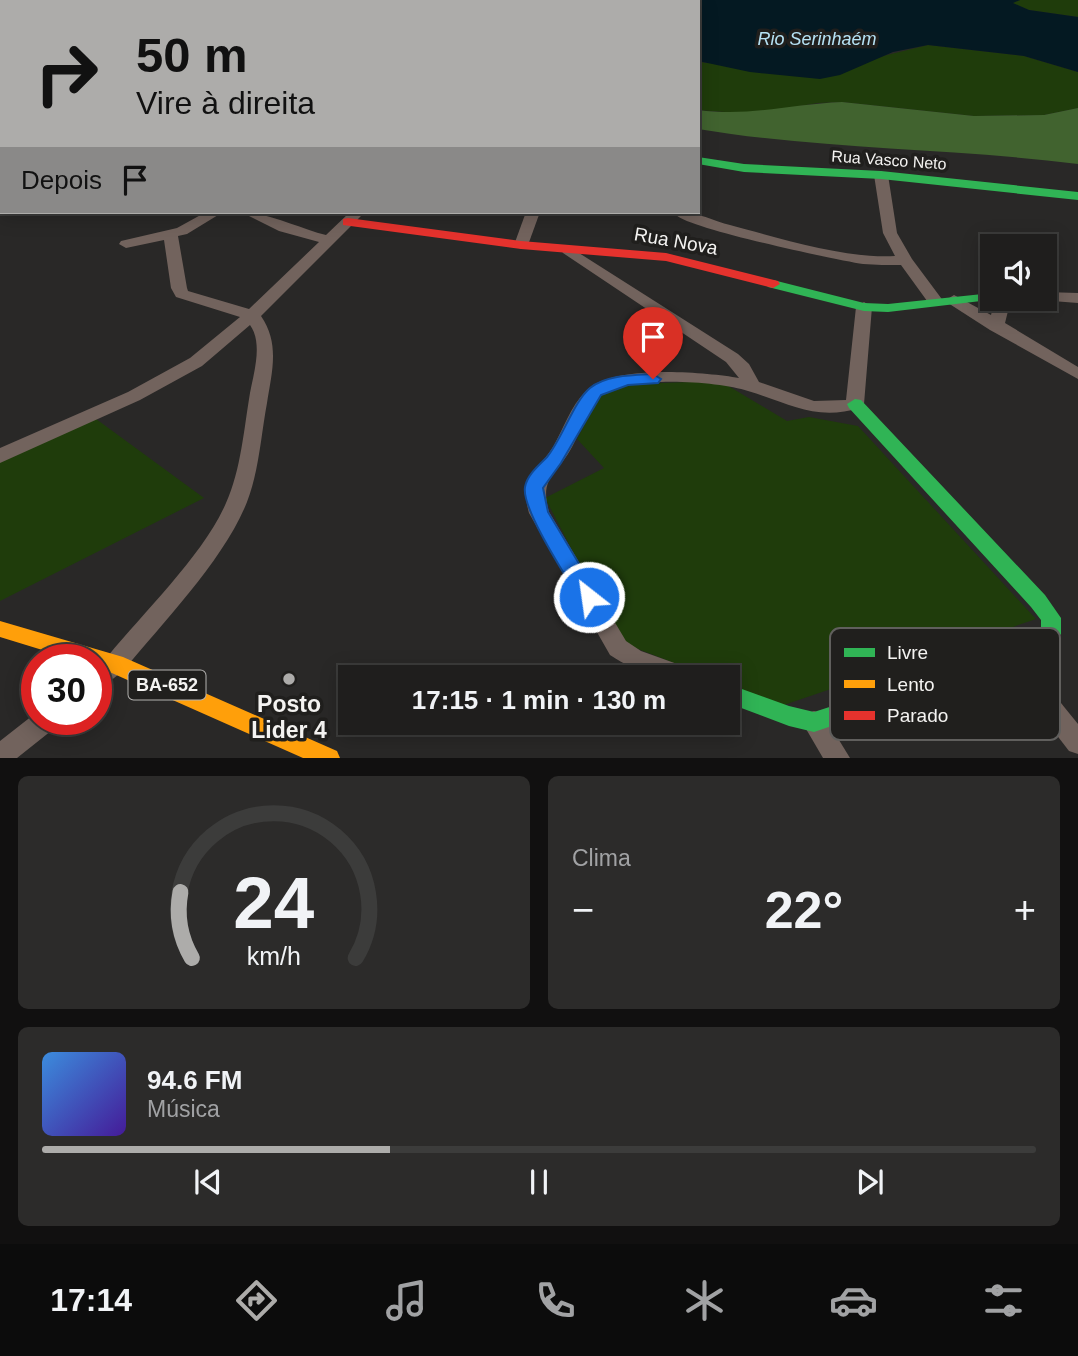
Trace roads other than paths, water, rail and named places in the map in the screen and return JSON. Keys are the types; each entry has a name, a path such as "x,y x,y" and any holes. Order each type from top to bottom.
{"street":[{"name":"Rua Vasco Neto","path":"700,160 775,171 881,175 1078,196"},
{"path":"881,175 890,233 905,260 936,302"},
{"path":"126,244 170,234 192,226 213,214"},
{"path":"252,214 284,228 329,240"},
{"path":"521,245 532,214"},
{"path":"683,215 718,227 846,258 882,262 905,260"},
{"path":"0,456 164,381 196,362 252,315 353,217"},
{"name":"Rua Nova","path":"353,217 521,245 666,257 864,307 888,308 980,299"},
{"path":"112,666 214,544 237,502 247,463 265,356 263,331 252,315 182,295 170,234"},
{"path":"568,250 732,359 743,368 752,386"},
{"path":"1057,297 1078,298"},
{"path":"954,300 1078,374"},
{"path":"864,307 855,404 1038,601 1051,618 1051,628"},
{"path":"996,327 1000,311"},
{"path":"653,665 633,658 618,648 539,513 534,488 539,476 555,458 595,392 608,385 628,380 706,379 752,386 805,407 825,409 855,404"},
{"name":"BA-652","path":"0,629 116,663 326,757"},
{"path":"740,698 789,716 814,722 830,717"},
{"path":"1060,720 1078,743"},
{"path":"814,722 837,758"},
{"path":"0,756 27,735"}],"water":[{"name":"Rio Serinhaém","path":"700,0 1020,0 1013,3 1029,10 1078,17 1078,72 1024,56 928,45 893,52 840,75 820,79 750,72 700,61"}],"place":[{"name":"Posto Lider 4","path":"289,679"}]}
